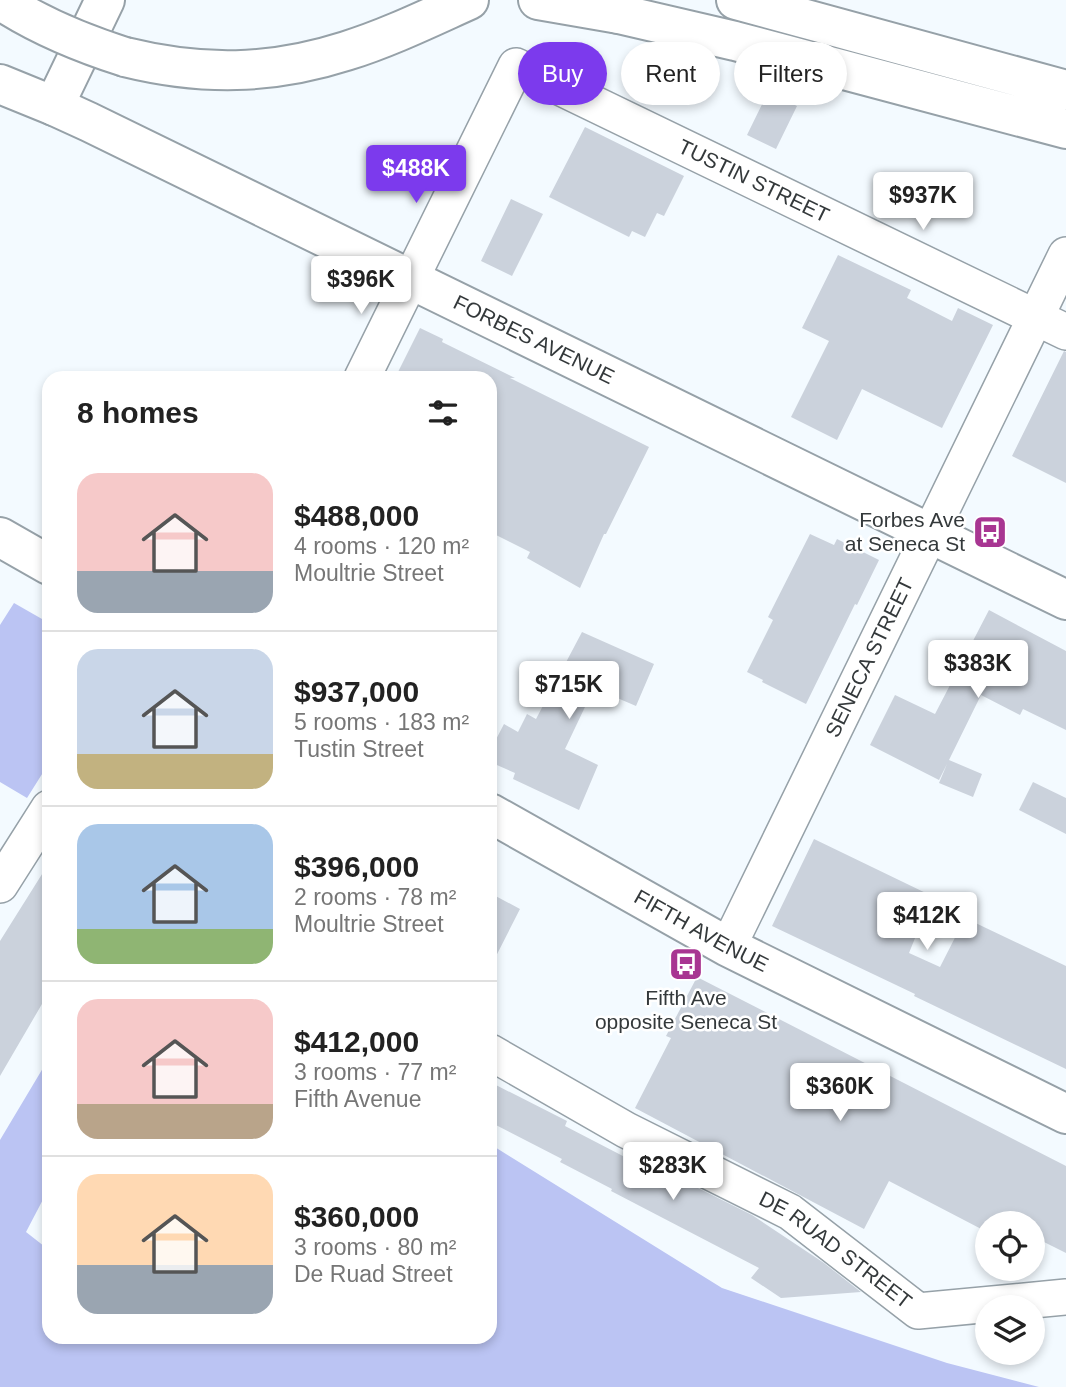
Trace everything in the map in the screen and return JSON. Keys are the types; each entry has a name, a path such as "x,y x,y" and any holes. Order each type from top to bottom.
{"main road":[{"path":"0,0 68,37 125,57 189,70 220,71 283,66 346,51 469,0"},
{"path":"54,106 105,0"},
{"path":"538,0 619,14"},
{"path":"570,0 799,57 1066,129"},
{"path":"736,0 1066,90"},
{"name":"FORBES AVENUE","path":"0,84 54,106 1066,600"},
{"path":"0,537 42,561"},
{"name":"FIFTH AVENUE","path":"497,817 728,947 1066,1114"}],"street":[{"name":"TUSTIN STREET","path":"411,280 516,66 1051,325"},
{"name":"SENECA STREET","path":"728,947 930,533 1051,325 1066,255"},
{"path":"366,371 411,280"},
{"path":"0,886 42,819"},
{"name":"DE RUAD STREET","path":"497,1056 626,1130 790,1212 918,1311 1066,1297"}],"shaded area":[{"path":"14,603 42,619 42,774 27,798 0,782 0,625"},
{"path":"42,1070 42,1201 26,1232 42,1245 42,1344 497,1344 497,1148 722,1288 947,1363 1039,1387 0,1387 0,1140"}],"building":[{"path":"762,105 797,106 776,149 747,135"},
{"path":"585,127 684,176 664,216 657,213 645,237 632,231 629,237 549,197"},
{"path":"511,199 543,214 512,276 481,261"},
{"path":"838,255 911,290 907,298 952,321 958,308 993,325 942,428 862,389 837,440 791,417 829,341 802,328"},
{"path":"420,328 443,339 442,342 515,378 510,378 649,447 604,534 580,588 527,558 530,552 497,536 497,371 398,371"},
{"path":"1064,351 1066,352 1066,483 1012,456"},
{"path":"810,534 834,545 837,539 879,560 806,704 747,672 773,620 768,617"},
{"path":"989,610 1066,651 1066,730 1023,709 1020,715 981,695 949,760 982,774 973,797 939,783 947,764 939,780 870,745 895,695 935,714"},
{"path":"582,632 654,664 636,706 594,688 565,749 598,765 579,810 513,779 515,773 497,765 497,738 504,724 518,732 527,714 536,719"},
{"path":"1033,782 1066,798 1066,834 1019,810"},
{"path":"814,839 932,896 909,953 940,967 965,918 1066,966 1066,1069 772,926"},
{"path":"42,874 42,1004 0,1076 0,941"},
{"path":"497,897 520,909 497,954"},
{"path":"697,977 1066,1166 1066,1253 1045,1242 1045,1211 975,1211 975,1226 889,1181 864,1229 635,1108 671,1038 666,1036"},
{"path":"497,1086 567,1121 565,1126 673,1182 676,1177 752,1215 824,1263 861,1292 781,1298 751,1278 759,1268 611,1191 612,1189 560,1162 562,1159 497,1126"}],"place":[{"name":"Forbes Ave at Seneca St","path":"990,532"},
{"name":"Fifth Ave opposite Seneca St","path":"686,964"}]}
